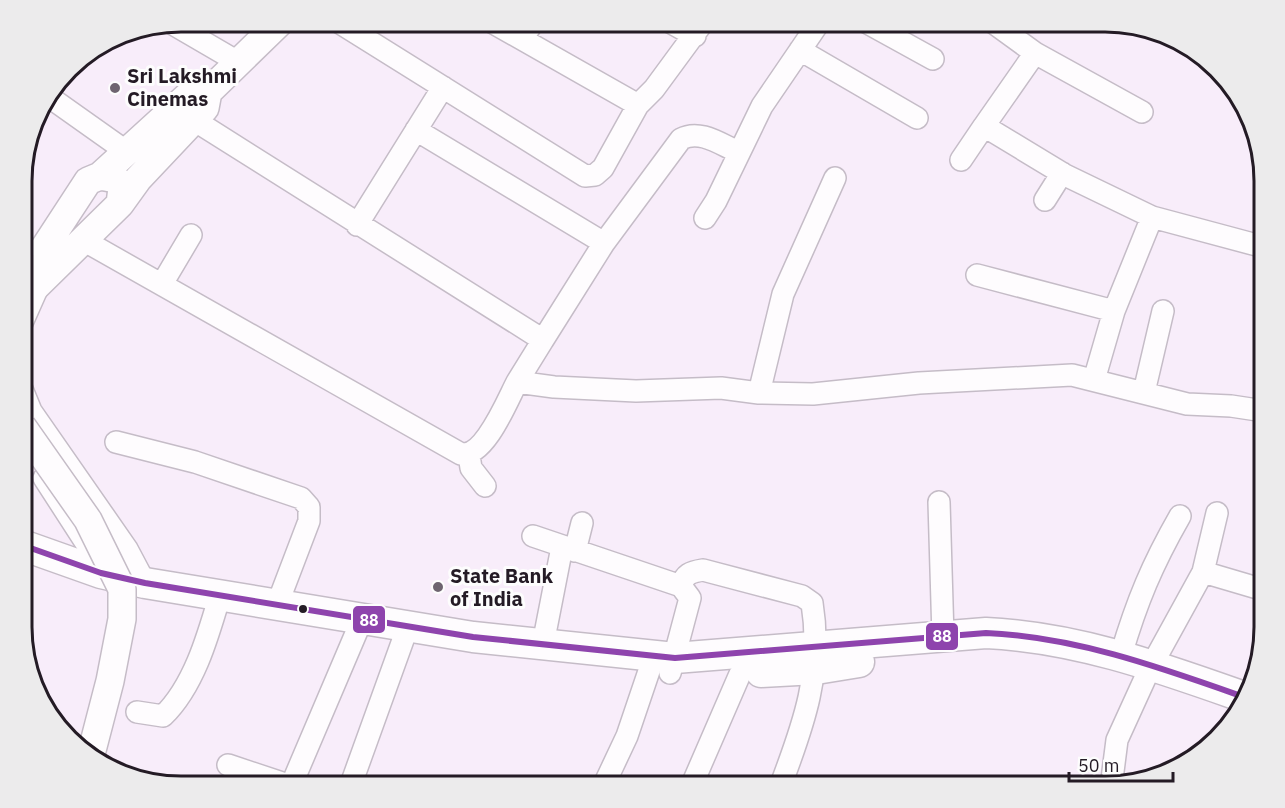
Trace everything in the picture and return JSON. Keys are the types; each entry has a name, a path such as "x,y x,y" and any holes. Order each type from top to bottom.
{"highway":[{"path":"32,549 104,574 403,640 740,674 816,658 943,637 986,633 1028,634 1121,656 1148,674 1228,710"},
{"path":"32,565 109,588 218,601 277,604 473,637 543,644 665,667 933,650 1023,649 1148,674 1237,695"}],"main road":[{"path":"32,279 83,240 120,204 138,179 205,108 208,92 269,32"},
{"path":"32,274 88,181 100,176 190,94 208,92"},
{"path":"100,176 116,179 122,188 120,204"},
{"path":"32,440 88,519 122,589 122,619 93,747"}],"street":[{"path":"186,32 238,62"},
{"path":"355,32 585,176 595,175 603,168 638,105 696,32"},
{"path":"510,32 638,105"},
{"path":"522,39 527,32"},
{"path":"705,218 716,201 762,106 812,32"},
{"path":"884,32 933,59"},
{"path":"1006,32 1035,53 1142,112"},
{"path":"800,50 917,118"},
{"path":"961,160 1035,53"},
{"path":"357,225 443,87"},
{"path":"55,101 127,152"},
{"path":"194,120 357,225 543,340"},
{"path":"984,126 1062,173 1152,217 1253,245"},
{"path":"416,130 604,243"},
{"path":"83,240 461,454 469,455 481,447 517,382 604,243 681,139 691,134 702,136 738,152"},
{"path":"1045,200 1062,173"},
{"path":"759,393 783,294 836,178"},
{"path":"1094,380 1114,312 1152,217"},
{"path":"162,284 191,235"},
{"path":"977,274 1114,312"},
{"path":"1144,392 1163,311"},
{"path":"517,382 554,387 636,391 721,388 759,393 813,394 1023,376 1072,375 1187,404 1231,405 1253,409"},
{"path":"32,412 128,549 146,583"},
{"path":"116,442 195,462 301,498 309,507 309,521 277,604"},
{"path":"469,455 471,468 485,486"},
{"path":"32,462 104,574"},
{"path":"939,502 943,637"},
{"path":"1113,776 1118,740 1148,674 1203,572 1217,513"},
{"path":"1121,656 1137,599 1155,560 1180,516"},
{"path":"543,644 568,549 582,523"},
{"path":"533,536 681,586 690,598 665,667 608,776"},
{"path":"681,586 684,578 691,572 703,570 802,596 812,603 816,658 804,726 784,776"},
{"path":"1203,572 1253,587"},
{"path":"137,712 163,716 174,705 185,688 218,601"},
{"path":"296,776 357,630"},
{"path":"354,776 403,640"},
{"path":"696,776 740,674"},
{"path":"228,765 262,776"}],"transit line":[{"name":"88","path":"32,549 101,573 145,583 473,637 675,658 986,633 1052,640 1085,647 1149,665 1237,695"}],"place":[{"name":"Sri Lakshmi Cinemas","path":"115,88"},
{"name":"State Bank of India","path":"438,587"}]}
